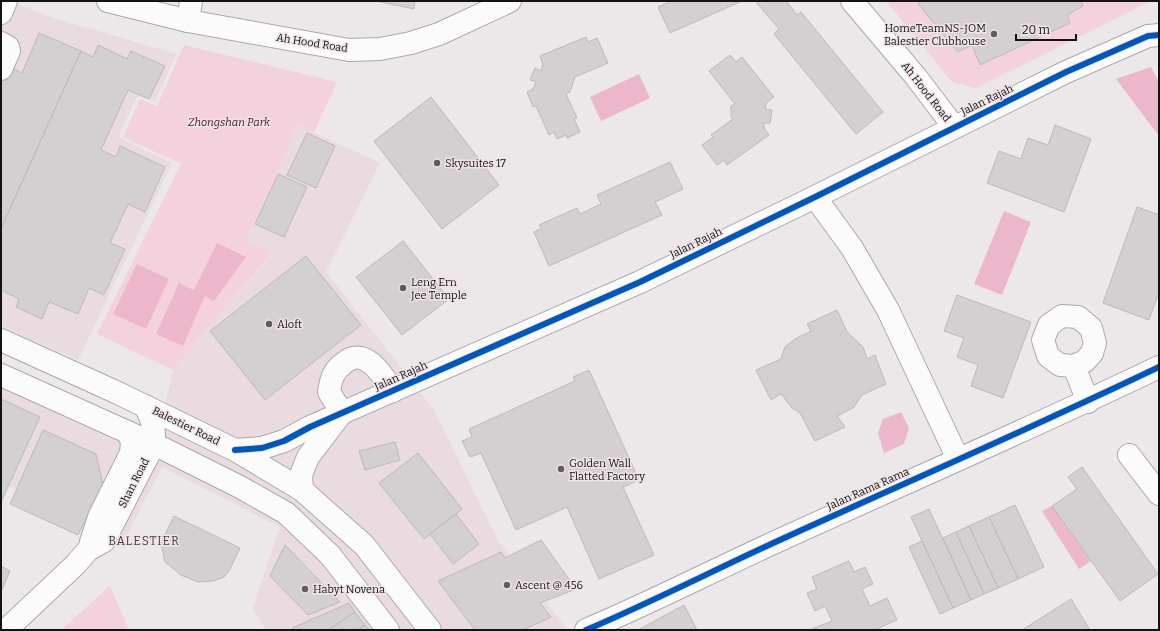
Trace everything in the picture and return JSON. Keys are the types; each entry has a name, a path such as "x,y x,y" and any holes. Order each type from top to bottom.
{"street":[{"path":"1,13 6,1"},
{"name":"Ah Hood Road","path":"108,1 190,11 349,50 380,49 412,43 438,34 510,1"},
{"name":"Ah Hood Road","path":"852,1 916,77 954,127"},
{"name":"Jalan Rajah","path":"235,450 262,448 284,441 310,427 640,282 1101,56 1148,36 1159,35"},
{"path":"1,43 8,47 9,51 1,69"},
{"path":"815,197 852,248 888,310 958,459"},
{"name":"Balestier Road","path":"1,340 145,406 235,450 302,490 364,545 430,630"},
{"path":"342,413 328,392 331,377 350,358 359,357 369,362 380,371 393,391"},
{"path":"1080,363 1096,398"},
{"name":"Jalan Rama Rama","path":"586,630 626,613 958,459 1096,398 1159,367"},
{"path":"1,375 154,444 240,486 286,513 330,555 388,630"},
{"name":"Shan Road","path":"6,630 75,565 88,550 104,540 154,444 152,419 145,406"},
{"name":"Jalan Rajah","path":"302,490 302,475 308,457 342,413"},
{"name":"Shan Road","path":"88,550 93,531 99,517 131,453 132,442 128,432"},
{"path":"1130,455 1159,494"}],"shaded area":[{"path":"1,1 9,1 54,18 176,54 155,102 138,95 118,137 172,163 78,360 1,326"},
{"path":"1151,67 1159,82 1159,136 1116,79"},
{"path":"639,74 650,98 601,121 590,97"},
{"path":"298,125 380,163 326,272 434,410 499,542 568,630 266,630 252,609 280,527 162,467 126,537 1,483 1,388 153,458 173,370 272,254 246,241"},
{"path":"1004,211 1031,222 1002,295 974,284"},
{"path":"217,243 246,257 214,301 205,296 183,346 156,334 179,283 194,290"},
{"path":"137,264 169,279 146,329 113,314"},
{"path":"901,412 909,428 904,444 884,453 878,433 883,419"},
{"path":"1052,506 1091,561 1079,569 1042,511"}],"green space":[{"path":"886,1 1151,1 976,88 952,82"},
{"name":"Zhongshan Park","path":"184,45 337,82 314,132 298,125 246,241 272,253 173,370 97,334 181,164 123,137 140,99 157,106"},
{"path":"110,586 129,630 61,630"}],"building":[{"path":"376,1 415,1 414,9"},
{"path":"671,1 742,1 670,33 658,7"},
{"path":"755,1 786,1 797,15 801,12 883,112 856,134 774,34 779,29"},
{"name":"HomeTeamNS-JOM Balestier Clubhouse","path":"921,1 1081,1 1083,6 1067,15 1070,23 980,65 972,45 958,52 918,4"},
{"path":"39,33 81,51 1,229 1,77 6,65 22,73"},
{"path":"586,37 588,42 597,38 608,63 575,77 570,92 566,94 577,118 574,119 580,132 567,138 566,135 557,139 554,132 549,135 536,106 533,107 527,92 533,89 536,82 530,80 535,68 541,71 543,64 540,56"},
{"path":"98,45 127,59 131,51 165,66 149,99 128,90 101,150 116,157 120,146 165,167 145,212 128,204 110,243 125,249 104,295 89,288 78,314 49,302 42,319 16,307 19,299 1,290 1,229 81,51 93,57"},
{"path":"730,55 736,62 742,57 774,97 766,103 765,109 772,110 770,123 764,123 764,128 769,135 727,165 724,160 717,165 702,145 713,137 711,135 733,119 731,117 731,106 735,104 709,71"},
{"name":"Skysuites 17","path":"431,97 499,185 442,229 374,141"},
{"path":"1055,125 1091,139 1064,212 987,183 999,151 1021,159 1028,138 1048,145"},
{"path":"307,133 335,146 316,188 287,175"},
{"path":"670,162 683,189 655,202 662,215 549,266 534,232 542,228 539,225 577,208 580,214 601,204 597,195"},
{"path":"278,174 307,187 284,237 255,224"},
{"path":"1137,207 1159,215 1159,292 1149,320 1103,303"},
{"name":"Leng Ern Jee Temple","path":"403,241 449,299 402,335 356,277"},
{"path":"306,256 361,325 265,400 210,331"},
{"path":"957,295 1031,322 1003,398 971,386 978,365 957,357 964,338 944,331"},
{"path":"837,310 847,332 863,347 867,359 875,355 886,384 862,395 853,408 837,416 845,427 815,441 800,413 792,408 781,394 771,400 756,370 781,359 785,347 795,339 811,331 807,324"},
{"name":"Golden Wall Flatted Factory","path":"589,370 639,480 623,487 654,555 599,579 567,507 516,530 481,453 470,457 462,441 472,437 469,429 575,381 573,377"},
{"path":"1,399 40,417 1,502"},
{"path":"43,430 96,454 103,485 78,535 10,504"},
{"path":"395,442 400,460 365,470 359,451"},
{"path":"418,453 462,509 424,539 379,483"},
{"path":"1082,467 1158,574 1120,601 1052,506 1077,489 1068,477"},
{"path":"1015,505 1044,567 1018,579 989,517"},
{"path":"929,509 971,600 953,608 911,517"},
{"path":"456,514 479,544 453,564 430,534"},
{"path":"174,516 240,548 230,569 224,577 213,581 198,582 181,575 165,562 161,543"},
{"path":"989,517 1018,579 998,588 969,526"},
{"path":"969,526 998,588 984,594 956,532"},
{"path":"956,532 984,594 971,600 943,538"},
{"name":"Ascent @ 456","path":"541,540 576,589 540,603 551,617 523,630 475,630 438,581 501,552 505,558"},
{"path":"922,541 953,608 940,614 909,547"},
{"name":"Habyt Novena","path":"285,545 340,602 308,615 270,576"},
{"path":"849,561 854,572 865,567 873,584 862,589 870,606 887,598 897,620 874,630 813,630 812,629 832,621 825,606 815,611 807,593 817,589 812,577"},
{"path":"1,566 10,571 1,592"},
{"path":"1071,599 1090,630 1022,630"},
{"path":"349,603 355,612 328,630 293,630 292,628"},
{"path":"684,605 697,630 638,630"},
{"path":"355,612 365,625 358,630 328,630"},
{"path":"365,625 370,630 358,630"}],"cycle path":[{"path":"235,450 262,448 284,441 310,427 640,282 1066,72 1148,36 1159,35"},
{"path":"586,630 1159,367"}],"place":[{"name":"HomeTeamNS-JOM Balestier Clubhouse","path":"994,34"},
{"name":"Skysuites 17","path":"437,163"},
{"name":"Leng Ern Jee Temple","path":"403,288"},
{"name":"Aloft","path":"269,324"},
{"name":"Golden Wall Flatted Factory","path":"561,469"},
{"name":"Ascent @ 456","path":"507,585"},
{"name":"Habyt Novena","path":"305,589"}],"district":[{"name":"BALESTIER","path":"144,541"}]}
